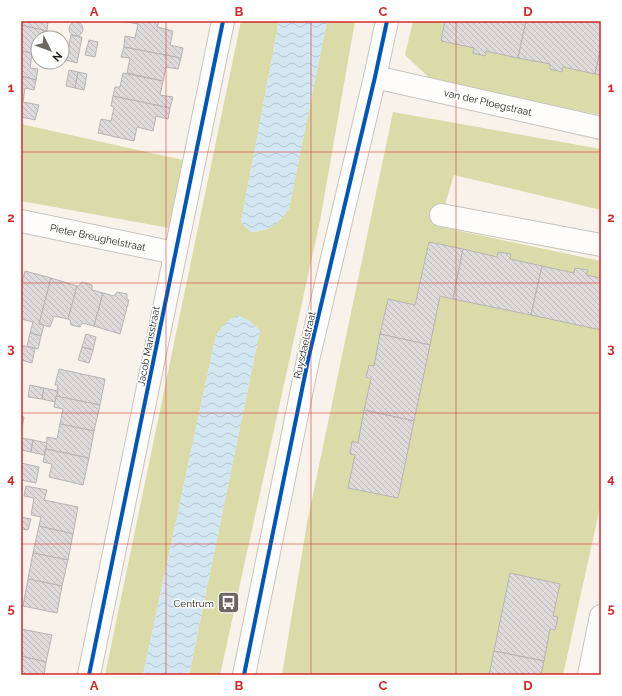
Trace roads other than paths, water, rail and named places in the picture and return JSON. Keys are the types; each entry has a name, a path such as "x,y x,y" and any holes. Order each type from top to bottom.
{"street":[{"name":"Jacob Marisstraat","path":"89,675 223,21"},
{"name":"Ruysdaelstraat","path":"244,675 308,360 387,21"},
{"name":"van der Ploegstraat","path":"375,77 601,128"},
{"path":"441,214 601,245"},
{"name":"Pieter Breughelstraat","path":"21,221 175,253"},
{"path":"589,675 601,616"}],"water":[{"path":"279,21 327,21 289,209 273,226 263,230 251,232 241,222"},
{"path":"238,315 250,321 260,330 189,675 143,675 216,335 226,322"}],"place":[{"name":"Centrum","path":"229,603"}]}
